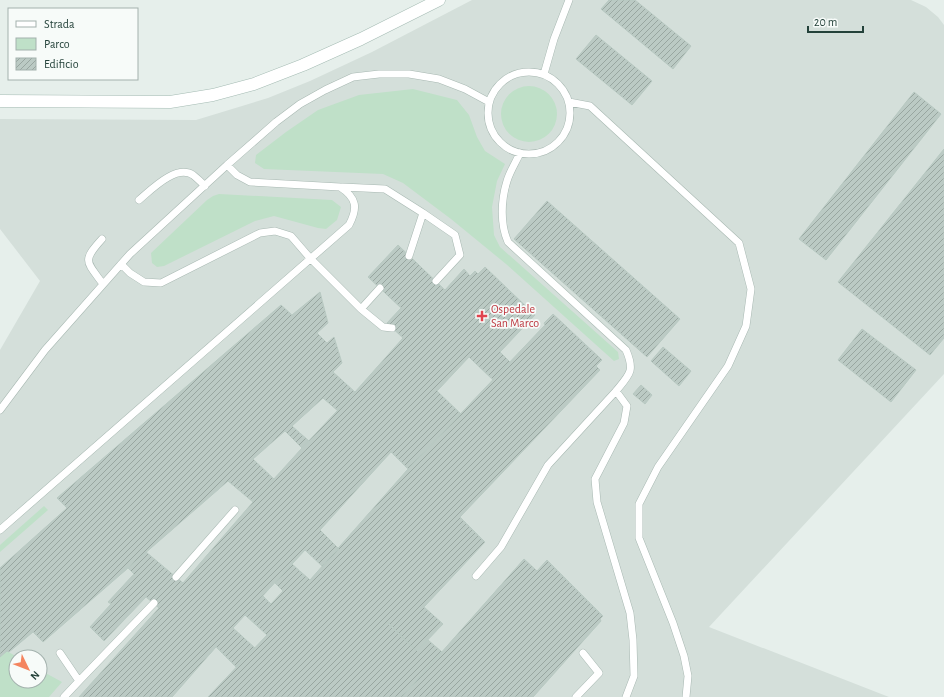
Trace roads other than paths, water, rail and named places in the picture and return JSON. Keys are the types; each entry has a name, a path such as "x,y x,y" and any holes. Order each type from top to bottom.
{"street":[{"path":"0,101 170,102 213,95 254,84 303,65 361,39 439,0"}],"lane":[{"path":"544,74 554,39 569,0"},
{"path":"523,71 536,72 549,76 559,84 569,102 569,123 563,136 553,146 541,152 527,154 520,153 501,144 492,133 488,121 488,107 491,94 499,83 510,76 523,71"},
{"path":"0,410 45,350 130,254 227,165 276,122 300,104 353,77 379,74 409,74 431,78 465,89 489,102"},
{"path":"569,102 590,106 739,243 751,289 746,326 728,366 658,467 639,504 639,538 673,623 684,656 688,676 686,697"},
{"path":"476,576 501,547 548,465 630,374 631,361 626,350 508,242 504,233 503,206 507,181 520,153"},
{"path":"227,165 237,175 250,182 385,189 424,213 455,235 460,255 436,281"},
{"path":"139,200 165,178 179,173 192,174 204,186"},
{"path":"0,530 349,225 354,215 354,203 350,193 340,187"},
{"path":"409,256 424,213"},
{"path":"121,264 130,273 144,282 161,282 260,233 275,231 291,236 310,258 361,309 383,327 392,328"},
{"path":"102,239 90,252 88,260 91,268 103,284"},
{"path":"361,309 380,288"},
{"path":"616,391 627,406 624,423 595,479 597,502 630,613 633,640 634,676 626,697"},
{"path":"176,577 235,510"},
{"path":"64,697 154,603"},
{"path":"60,653 79,681"},
{"path":"576,697 599,673 583,653"}],"place":[{"name":"Ospedale San Marco","path":"482,316"}]}
